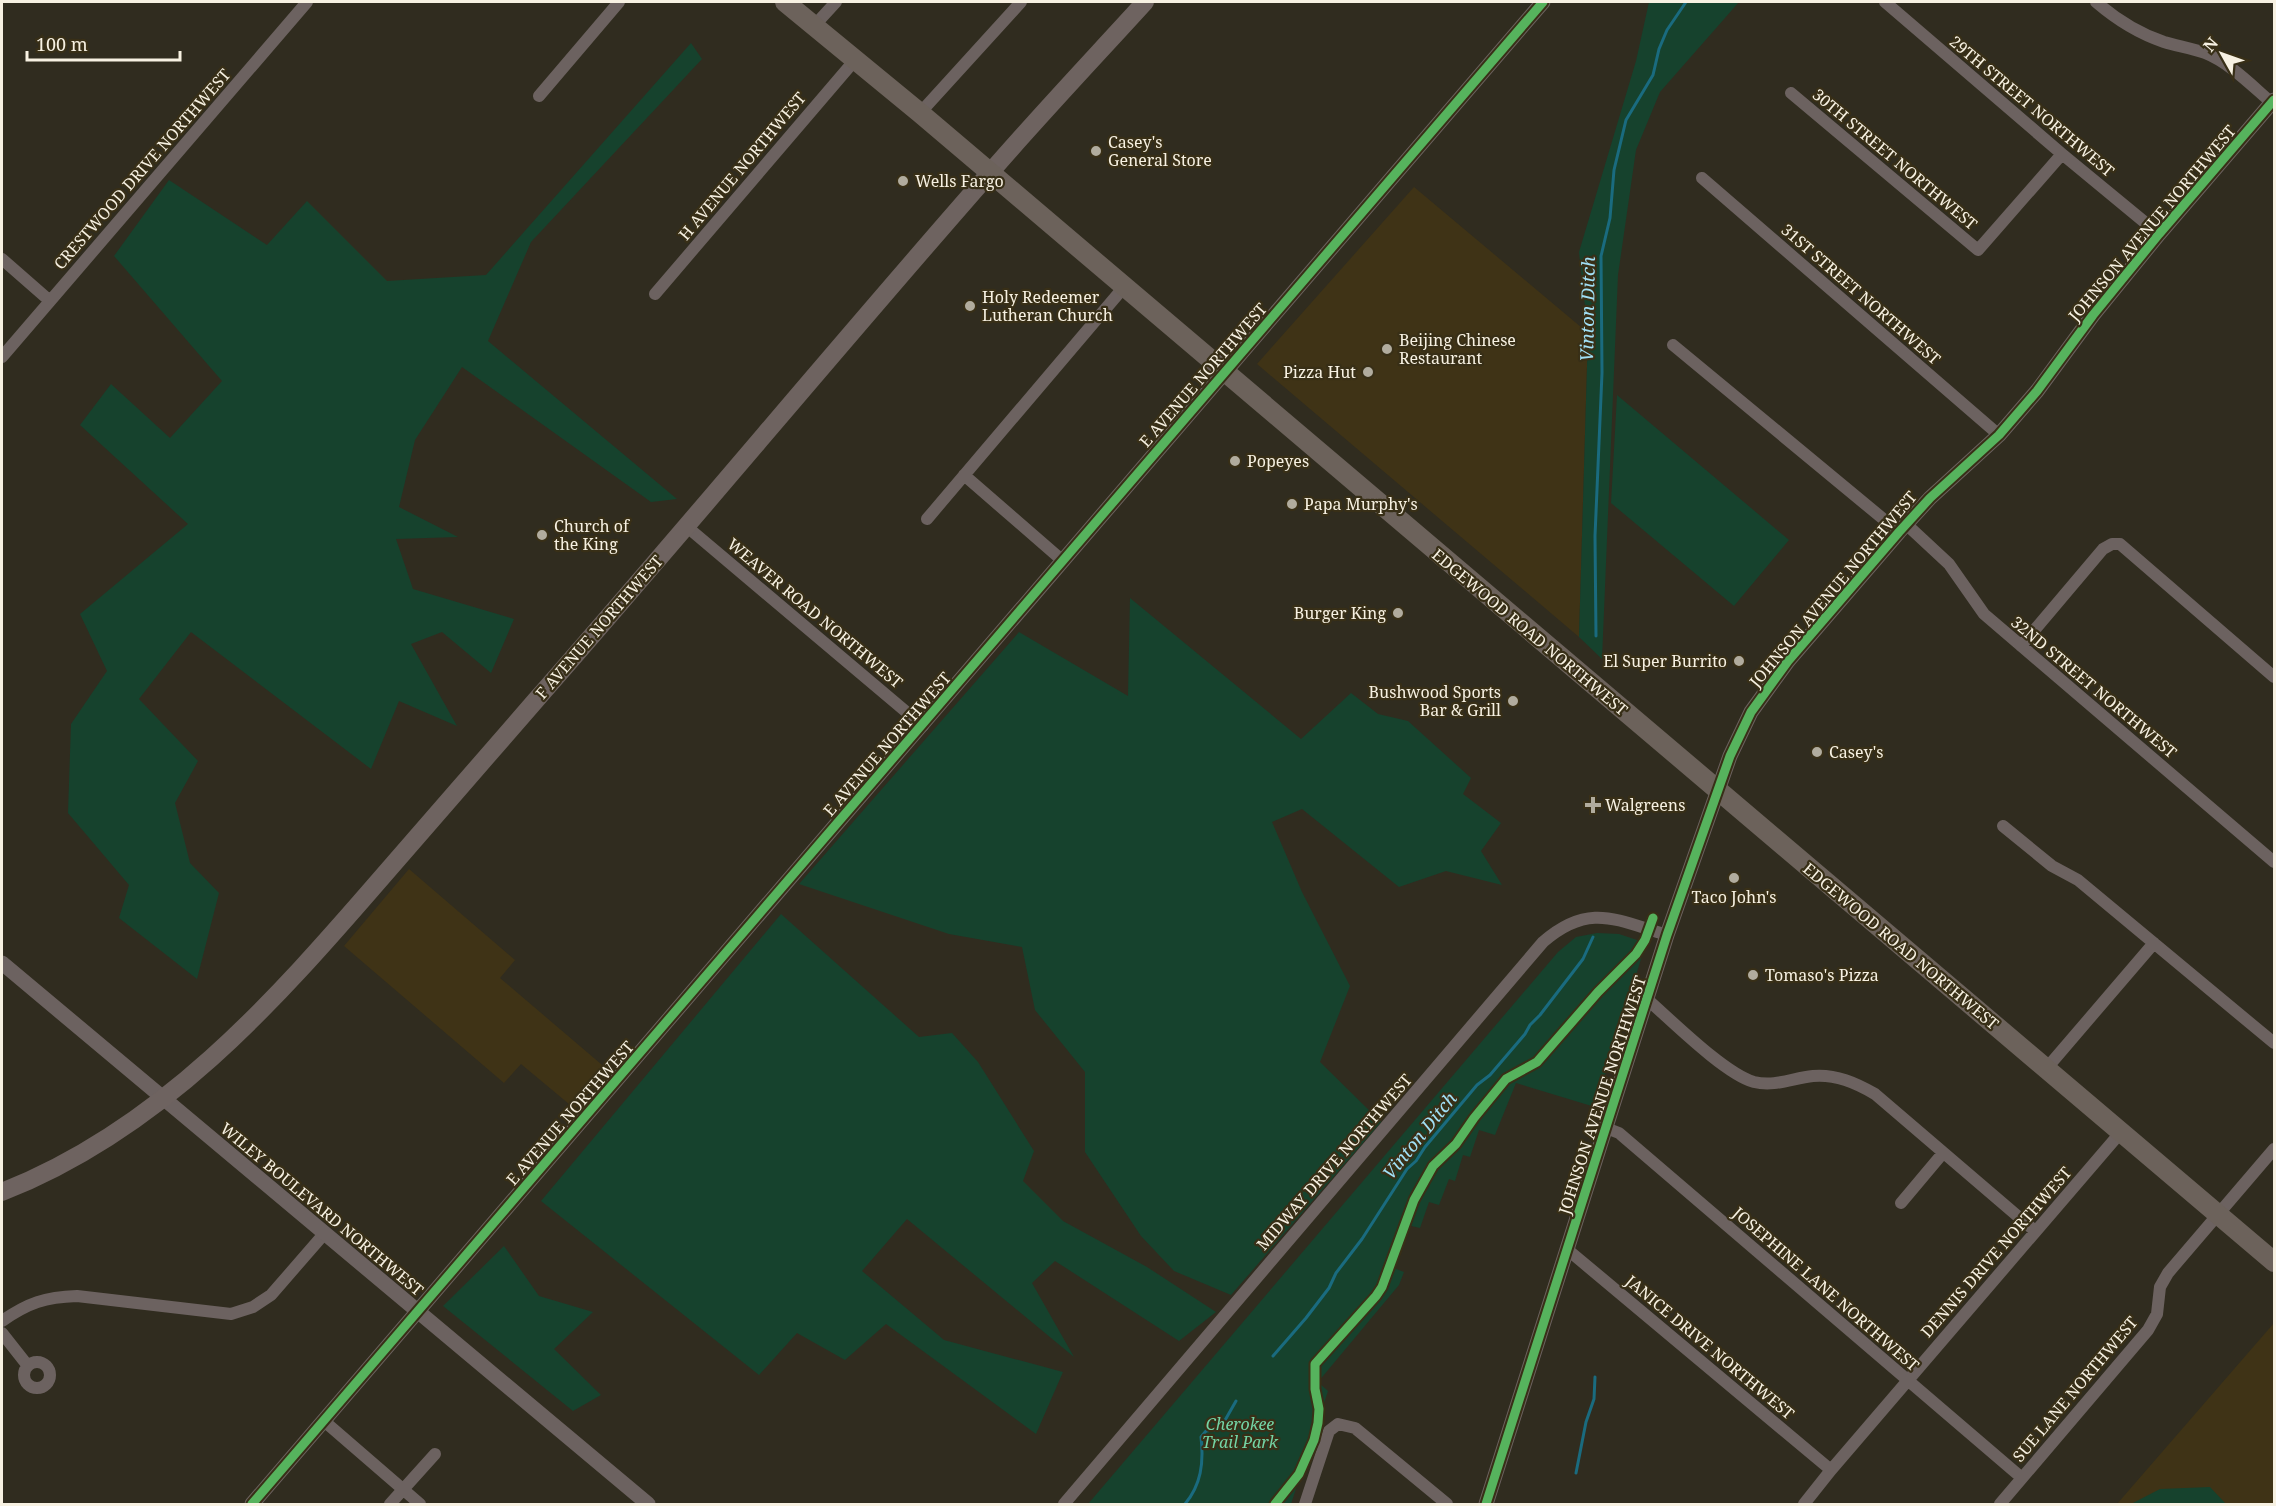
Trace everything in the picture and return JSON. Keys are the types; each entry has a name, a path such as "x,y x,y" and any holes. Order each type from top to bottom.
{"main road":[{"name":"EDGEWOOD ROAD NORTHWEST","path":"785,2 920,113 2274,1262"},
{"name":"F AVENUE NORTHWEST","path":"2,1192 56,1168 97,1146 163,1100 245,1029 280,992 686,526 990,173 1145,2"}],"street":[{"name":"CRESTWOOD DRIVE NORTHWEST","path":"2,357 307,2"},
{"path":"539,96 619,2"},
{"path":"814,26 836,2"},
{"path":"920,113 1021,2"},
{"name":"E AVENUE NORTHWEST","path":"252,1504 1543,2"},
{"name":"29TH STREET NORTHWEST","path":"1885,2 2159,234"},
{"path":"2096,2 2137,32 2205,53 2235,70 2273,102"},
{"name":"H AVENUE NORTHWEST","path":"655,294 855,60"},
{"name":"30TH STREET NORTHWEST","path":"1791,93 1978,250 2062,154"},
{"name":"JOHNSON AVENUE NORTHWEST","path":"1486,1504 1667,935 1738,736 1764,692 1902,528 1930,498 1999,435 2039,389 2093,315 2159,234 2273,102"},
{"name":"31ST STREET NORTHWEST","path":"1702,178 1999,435"},
{"path":"2,259 50,301"},
{"path":"927,519 1124,287"},
{"name":"32ND STREET NORTHWEST","path":"1673,345 1949,564 1984,614 2274,862"},
{"path":"964,475 1063,561"},
{"name":"WEAVER ROAD NORTHWEST","path":"686,526 923,726"},
{"path":"2020,646 2103,549 2112,544 2120,544 2274,677"},
{"path":"2003,826 2052,866 2078,880 2274,1043"},
{"name":"MIDWAY DRIVE NORTHWEST","path":"1064,1504 1543,942 1558,930 1576,921 1607,917 1667,935"},
{"path":"2046,1069 2154,944"},
{"name":"WILEY BOULEVARD NORTHWEST","path":"2,963 648,1504"},
{"path":"1648,1000 1734,1074 1754,1082 1777,1084 1813,1076 1837,1078 1857,1084 1875,1094 2035,1231"},
{"name":"JOSEPHINE LANE NORTHWEST","path":"1606,1128 1619,1133 2022,1478"},
{"name":"DENNIS DRIVE NORTHWEST","path":"1804,1504 1830,1470 2121,1132"},
{"name":"SUE LANE NORTHWEST","path":"2000,1504 2148,1330 2157,1314 2160,1287 2168,1273 2274,1149"},
{"path":"1901,1203 1943,1153"},
{"path":"2,1321 24,1306 52,1297 77,1296 231,1314 253,1307 271,1294 324,1234"},
{"name":"JANICE DRIVE NORTHWEST","path":"1568,1250 1830,1470"},
{"path":"2,1333 28,1366"},
{"path":"324,1421 420,1504"},
{"path":"1305,1504 1329,1431 1338,1424 1355,1428 1447,1504"},
{"path":"390,1504 435,1454"}],"shaded area":[{"path":"1414,187 1588,333 1579,637 1257,364"},
{"path":"409,869 515,960 500,978 608,1070 575,1109 521,1064 504,1083 344,946"},
{"path":"2274,1323 2274,1504 2117,1504"}],"green space":[{"path":"1649,2 1739,2 1660,92 1636,150 1618,275 1602,659 1579,637 1588,333 1579,252 1636,61"},
{"path":"691,43 702,59 531,242 488,341 677,499 651,502 462,367 415,440 399,507 458,537 396,539 413,589 514,619 491,673 442,632 411,644 457,726 399,701 371,769 191,632 139,699 198,761 175,803 190,863 219,893 197,979 119,918 129,885 68,813 71,724 107,671 80,614 188,524 80,425 111,384 170,438 222,381 114,256 169,180 267,245 307,201 387,281 486,275"},
{"path":"1617,395 1789,540 1734,606 1611,503"},
{"path":"1130,598 1301,739 1351,693 1378,714 1408,721 1471,778 1463,794 1501,823 1481,851 1502,885 1446,871 1399,887 1302,809 1272,822 1302,892 1350,986 1320,1062 1381,1122 1231,1295 1174,1271 1141,1236 1085,1152 1085,1072 1035,1010 1022,947 949,934 799,884 1019,632 1128,696"},
{"path":"781,914 919,1037 952,1033 978,1062 1034,1151 1023,1181 1063,1221 1147,1267 1216,1312 1179,1341 1055,1261 1032,1283 1074,1357 907,1219 862,1271 944,1340 1063,1372 1036,1434 886,1324 845,1360 797,1333 759,1375 541,1201"},
{"name":"Cherokee Trail Park","path":"1597,933 1619,934 1646,943 1595,1107 1516,1083 1495,1135 1479,1130 1470,1157 1463,1155 1455,1181 1449,1179 1439,1205 1429,1202 1420,1228 1407,1225 1391,1267 1404,1272 1399,1285 1318,1382 1328,1391 1291,1504 1088,1504 1558,952 1576,937"},
{"path":"504,1246 539,1296 593,1312 554,1349 601,1395 573,1411 443,1306"},
{"path":"2210,1487 2226,1504 2131,1504 2160,1489"}],"waterway":[{"name":"Vinton Ditch","path":"1596,636 1595,536 1602,373 1601,256 1610,218 1614,170 1626,120 1653,75 1659,49 1667,30 1686,2"},
{"name":"Vinton Ditch","path":"1273,1356 1329,1288 1336,1273 1362,1239 1407,1169 1477,1085 1490,1075 1525,1034 1583,959 1593,937"},
{"path":"1576,1473 1586,1422 1594,1399 1595,1377"},
{"name":"Vinton Ditch","path":"1185,1504 1195,1489 1200,1473 1201,1437 1206,1431 1220,1429 1236,1401"}],"cycle path":[{"path":"252,1504 1543,2"},
{"path":"1486,1504 1667,935 1730,756 1751,712 1788,661 1899,532 1930,498 1999,435 2037,391 2093,315 2274,100"},
{"path":"1275,1504 1299,1474 1314,1440 1319,1409 1315,1389 1315,1364 1382,1287 1414,1200 1433,1166 1456,1144 1506,1079 1537,1062 1598,992 1636,954 1645,940 1653,918"}],"place":[{"name":"Casey's General Store","path":"1096,151"},
{"name":"Wells Fargo","path":"903,181"},
{"name":"Holy Redeemer Lutheran Church","path":"970,306"},
{"name":"Beijing Chinese Restaurant","path":"1387,349"},
{"name":"Pizza Hut","path":"1368,372"},
{"name":"Popeyes","path":"1235,461"},
{"name":"Papa Murphy's","path":"1292,504"},
{"name":"Church of the King","path":"542,535"},
{"name":"Burger King","path":"1398,613"},
{"name":"El Super Burrito","path":"1739,661"},
{"name":"Bushwood Sports Bar & Grill","path":"1513,701"},
{"name":"Casey's","path":"1817,752"},
{"name":"Walgreens","path":"1593,805"},
{"name":"Taco John's","path":"1734,878"},
{"name":"Tomaso's Pizza","path":"1753,975"}]}
